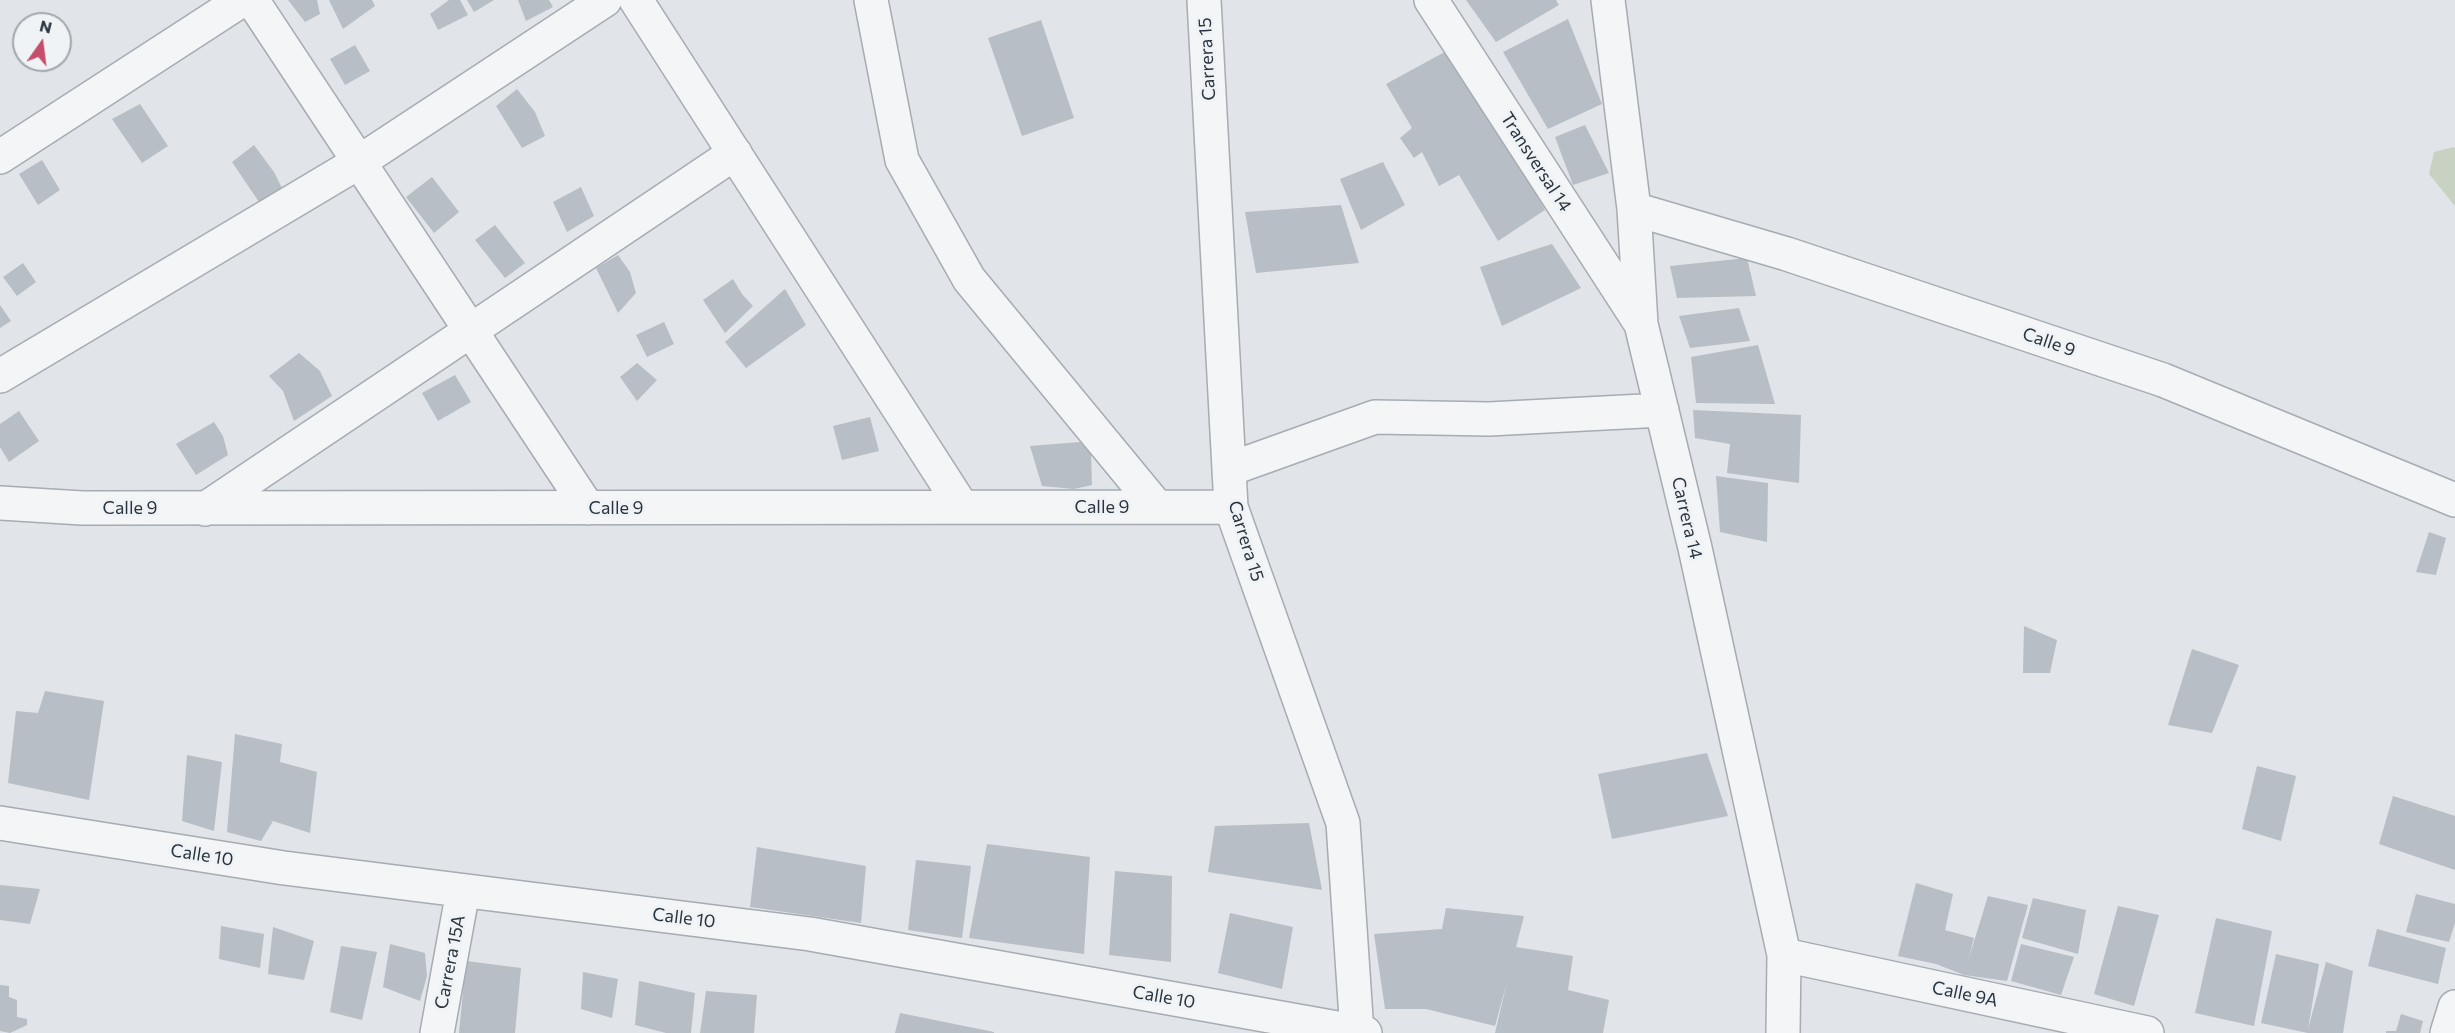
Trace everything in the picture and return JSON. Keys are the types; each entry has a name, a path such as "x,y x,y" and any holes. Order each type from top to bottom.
{"street":[{"path":"0,158 242,0"},
{"path":"252,0 588,508"},
{"path":"0,376 359,162 605,0"},
{"path":"636,0 962,507"},
{"path":"871,0 902,160 969,279 1157,507"},
{"name":"Carrera 15","path":"1204,0 1231,507 1343,823 1360,1033"},
{"name":"Transversal 14","path":"1431,0 1641,324"},
{"name":"Carrera 14","path":"1608,0 1634,209 1641,324 1700,571 1784,955 1783,1033"},
{"path":"205,509 735,153"},
{"name":"Calle 9","path":"1634,209 1787,254 2163,380 2455,500"},
{"path":"1230,469 1375,417 1489,419 1662,410"},
{"name":"Calle 9","path":"0,503 82,508 205,509 1231,507"},
{"name":"Calle 10","path":"0,823 284,868 810,934 1360,1033"},
{"name":"Carrera 15A","path":"437,1033 463,891"},
{"name":"Calle 9A","path":"1784,955 2147,1033"},
{"path":"2447,1033 2455,1007"}],"green space":[{"path":"2454,147 2455,206 2429,174 2434,152"}],"building":[{"path":"288,0 317,0 320,14 305,22"},
{"path":"329,0 372,0 375,6 343,29"},
{"path":"449,0 460,0 468,15 438,30 430,14"},
{"path":"467,0 494,0 474,12"},
{"path":"518,0 549,0 553,7 526,21"},
{"path":"1466,0 1556,0 1559,5 1496,42"},
{"path":"1568,19 1602,104 1548,129 1503,52"},
{"path":"1041,20 1074,118 1022,136 988,38"},
{"path":"355,45 370,71 345,85 330,59"},
{"path":"1452,48 1511,145 1545,210 1498,241 1459,175 1439,186 1422,152 1414,158 1400,138 1412,128 1386,84"},
{"path":"517,89 535,112 545,136 522,148 496,106"},
{"path":"140,104 168,146 142,163 112,119"},
{"path":"1585,125 1609,173 1573,185 1555,137"},
{"path":"254,145 274,172 282,188 259,202 232,162"},
{"path":"42,160 60,190 38,205 19,174"},
{"path":"1383,162 1405,205 1361,230 1340,179"},
{"path":"432,177 459,212 434,233 406,197"},
{"path":"581,187 594,216 567,232 553,202"},
{"path":"1341,205 1359,263 1256,273 1245,212"},
{"path":"495,225 525,263 505,278 475,240"},
{"path":"1552,244 1581,288 1502,326 1480,267"},
{"path":"618,255 630,272 636,293 618,313 596,268"},
{"path":"1747,258 1756,296 1677,298 1670,266"},
{"path":"23,263 36,282 17,296 3,277"},
{"path":"733,279 753,306 725,333 703,300"},
{"path":"785,289 806,325 746,368 725,342"},
{"path":"0,305 11,321 0,328"},
{"path":"1739,308 1750,341 1690,348 1679,316"},
{"path":"664,322 674,344 647,357 636,335"},
{"path":"1758,345 1775,404 1696,403 1691,357"},
{"path":"299,353 320,371 332,396 294,421 283,391 269,376"},
{"path":"637,363 657,380 637,401 620,377"},
{"path":"455,375 471,402 438,421 422,393"},
{"path":"1693,410 1801,415 1799,483 1727,473 1730,444 1695,438"},
{"path":"19,411 39,441 9,462 0,447 0,424"},
{"path":"870,417 879,451 842,460 833,426"},
{"path":"214,422 223,436 228,455 196,475 176,444"},
{"path":"1080,442 1091,454 1092,485 1074,489 1042,486 1030,446"},
{"path":"1716,476 1768,483 1767,542 1720,532"},
{"path":"2429,532 2446,538 2436,575 2416,572"},
{"path":"2024,626 2057,640 2050,673 2023,673"},
{"path":"2192,649 2239,665 2212,733 2168,725"},
{"path":"45,691 104,701 89,800 8,783 16,711 38,713"},
{"path":"235,734 282,744 280,762 317,772 310,833 273,821 261,841 227,832"},
{"path":"1707,753 1728,816 1612,839 1598,774"},
{"path":"187,755 222,762 214,831 182,821"},
{"path":"2257,766 2296,776 2281,841 2242,829"},
{"path":"2393,796 2455,816 2455,870 2379,844"},
{"path":"1309,823 1322,890 1208,872 1215,826"},
{"path":"987,844 1090,857 1084,954 969,938"},
{"path":"757,847 866,866 861,923 750,907"},
{"path":"916,860 971,866 962,938 908,930"},
{"path":"1115,871 1172,876 1171,962 1109,955"},
{"path":"1916,883 1953,894 1945,930 1974,938 1968,961 1988,896 2028,905 2007,981 1964,975 1936,964 1898,956"},
{"path":"0,885 40,889 30,924 0,920"},
{"path":"2416,894 2455,904 2455,923 2449,942 2406,932"},
{"path":"2033,898 2086,910 2078,954 2022,938"},
{"path":"2118,906 2159,915 2134,1006 2094,994"},
{"path":"1446,908 1524,916 1516,947 1573,956 1568,990 1609,1000 1603,1033 1495,1033 1507,982 1495,1026 1426,1009 1385,1009 1374,934 1442,929"},
{"path":"1230,913 1293,927 1282,989 1218,973"},
{"path":"2216,918 2272,931 2254,1026 2195,1013"},
{"path":"221,926 264,934 260,968 219,959"},
{"path":"273,927 314,941 304,980 268,974"},
{"path":"2377,929 2446,948 2438,984 2368,966"},
{"path":"390,944 425,953 427,976 420,1001 383,987"},
{"path":"2021,944 2074,957 2061,995 2011,981"},
{"path":"341,946 377,952 362,1020 330,1012"},
{"path":"2276,954 2319,964 2308,1029 2326,962 2353,971 2343,1033 2308,1033 2261,1023"},
{"path":"466,961 521,968 515,1033 459,1033"},
{"path":"583,972 618,979 612,1018 581,1009"},
{"path":"639,981 695,993 691,1033 666,1033 635,1025"},
{"path":"0,985 9,986 9,997 17,1000 17,1017 27,1019 27,1025 10,1033 0,1031"},
{"path":"706,991 757,995 754,1033 700,1033"},
{"path":"900,1013 994,1032 994,1033 895,1033"},
{"path":"2401,1014 2423,1021 2420,1033 2386,1033 2386,1031 2396,1031"}]}
